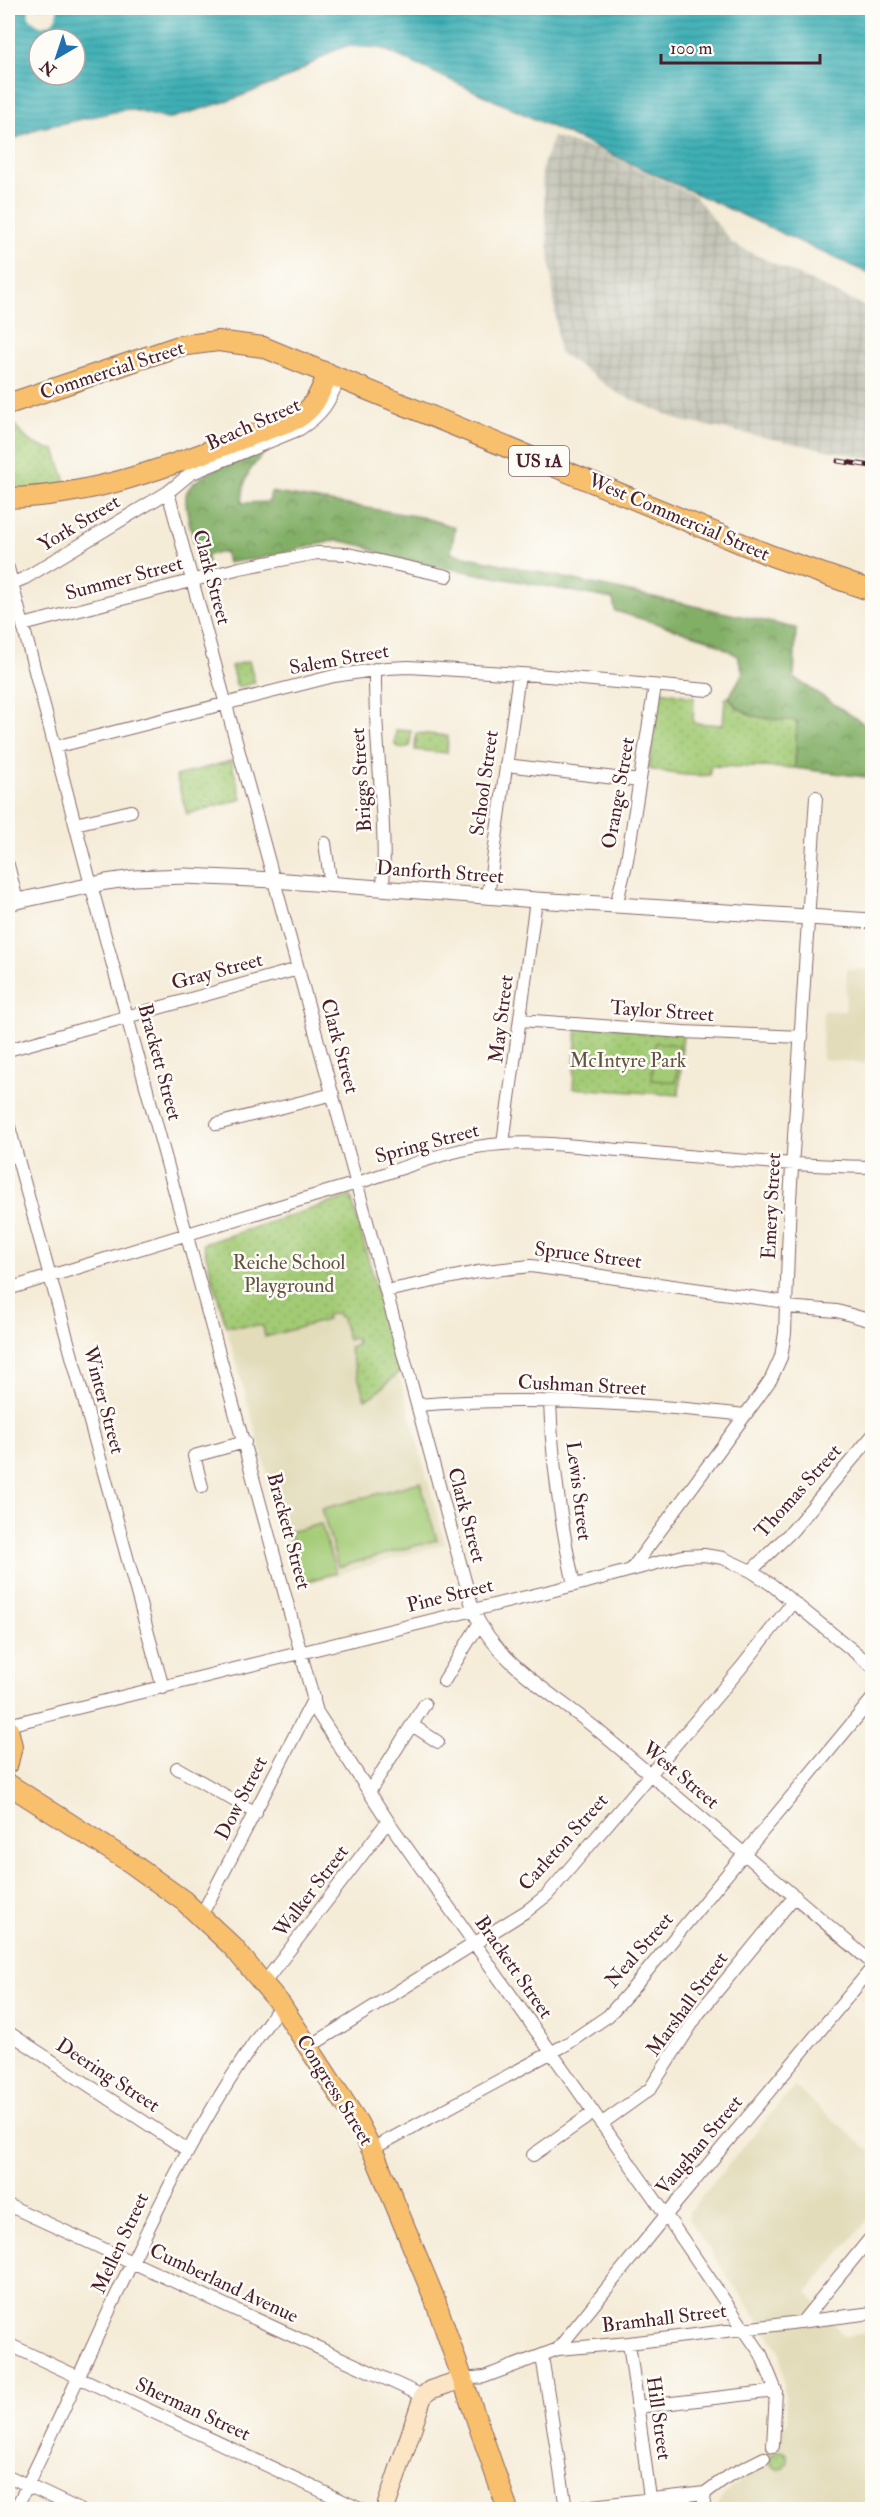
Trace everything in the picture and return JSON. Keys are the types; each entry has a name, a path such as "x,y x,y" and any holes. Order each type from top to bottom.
{"main road":[{"name":"West Commercial Street","path":"218,341 263,347 772,556 873,591"},
{"name":"Commercial Street","path":"8,404 179,346 218,341"},
{"path":"8,498 71,492 147,474 296,419 309,411 333,376"},
{"path":"8,1727 12,1746 8,1763"},
{"name":"Congress Street","path":"8,1784 170,1889 233,1947 281,2005 358,2123 372,2149 407,2229 464,2379 508,2510"},
{"path":"385,2510 423,2396 430,2390 464,2379"}],"street":[{"name":"Beach Street","path":"168,492 190,474 300,429 313,420 326,408 333,376"},
{"name":"Clark Street","path":"168,492 473,1610"},
{"name":"York Street","path":"9,585 25,578 168,492"},
{"name":"Summer Street","path":"23,626 251,565 317,553 348,554 447,576"},
{"name":"Brackett Street","path":"8,568 9,585 23,626 90,885 245,1442 317,1712 388,1821 666,2215 761,2354 776,2391"},
{"name":"Salem Street","path":"55,747 334,676 375,669 409,667 708,690"},
{"name":"Briggs Street","path":"375,669 377,741 384,838 383,889"},
{"name":"School Street","path":"488,896 519,674"},
{"name":"Orange Street","path":"616,906 625,868 656,686"},
{"path":"506,765 640,781"},
{"name":"Emery Street","path":"631,1570 771,1379 781,1356 785,1333 816,796"},
{"path":"75,824 130,811"},
{"path":"325,843 331,886"},
{"path":"8,865 12,902"},
{"name":"Danforth Street","path":"12,902 90,885 164,876 274,880 616,906 873,921"},
{"name":"May Street","path":"503,1143 536,900"},
{"name":"Gray Street","path":"8,1050 298,969"},
{"name":"Taylor Street","path":"520,1020 730,1035 802,1037"},
{"path":"218,1124 333,1094"},
{"name":"Winter Street","path":"8,1123 163,1688"},
{"name":"Spring Street","path":"8,1288 452,1153 503,1143 793,1164 873,1167"},
{"name":"Spruce Street","path":"386,1291 477,1272 531,1266 837,1311 873,1321"},
{"name":"Cushman Street","path":"417,1405 475,1401 550,1402 701,1410 745,1415"},
{"name":"Lewis Street","path":"550,1402 554,1466 574,1585"},
{"name":"Thomas Street","path":"751,1571 792,1531 873,1436"},
{"path":"202,1487 194,1456 245,1442"},
{"name":"Pine Street","path":"8,1727 683,1556 704,1555 723,1558 751,1571 873,1666"},
{"name":"Carleton Street","path":"309,2047 528,1910 547,1895 740,1669 793,1602"},
{"name":"West Street","path":"473,1610 479,1624 504,1654 873,1962"},
{"path":"444,1682 479,1624"},
{"name":"Dow Street","path":"201,1916 314,1698"},
{"name":"Neal Street","path":"372,2149 551,2054 608,2016 873,1699"},
{"path":"369,1792 425,1704"},
{"path":"412,1725 438,1742"},
{"path":"177,1768 256,1813"},
{"name":"Walker Street","path":"264,1983 388,1821"},
{"name":"Marshall Street","path":"601,2124 650,2089 699,2013 795,1896"},
{"name":"Vaughan Street","path":"558,2349 666,2215 873,1968"},
{"name":"Mellen Street","path":"15,2510 187,2150 258,2036 281,2005"},
{"name":"Deering Street","path":"8,2032 187,2150"},
{"path":"532,2155 593,2113"},
{"name":"Cumberland Avenue","path":"8,2205 423,2396"},
{"path":"802,2322 873,2236"},
{"name":"Bramhall Street","path":"464,2379 484,2377 558,2349 629,2343 873,2313"},
{"name":"Hill Street","path":"629,2343 650,2498"},
{"name":"Sherman Street","path":"8,2344 362,2510"},
{"path":"542,2356 562,2509 605,2507 650,2498 705,2493 728,2476 764,2458"},
{"path":"637,2407 776,2391 773,2446"},
{"path":"8,2476 80,2510"},
{"path":"704,2510 705,2493"}],"shaded area":[{"path":"553,137 595,149 695,196 733,244 872,310 872,459 682,421 619,394 559,352 541,171"},
{"path":"847,969 872,970 872,1064 822,1059 823,1010 845,1011"},
{"path":"351,1196 445,1544 299,1586 203,1244"},
{"path":"794,2086 872,2153 872,2215 807,2292 844,2336 872,2332 872,2509 714,2509 724,2494 744,2478 788,2421 780,2352 689,2220 689,2212"}],"green space":[{"path":"8,411 15,426 26,438 39,446 55,450 67,485 8,492"},
{"path":"270,446 247,477 242,503 269,502 271,492 421,517 455,527 451,553 796,628 794,678 872,729 872,778 795,768 797,721 750,715 735,705 729,697 743,673 738,656 708,639 615,611 613,599 387,557 364,546 337,540 262,558 228,563 225,552 206,555 208,563 200,564 187,510 186,495 189,487 209,473"},
{"path":"249,661 255,683 237,687 231,666"},
{"path":"660,691 694,697 693,723 723,725 725,699 729,697 737,709 797,721 795,768 710,766 710,775 679,774 649,769"},
{"path":"396,730 411,731 410,746 402,749 395,745"},
{"path":"416,733 448,736 447,753 415,750"},
{"path":"231,761 242,799 187,814 176,776"},
{"name":"McIntyre Park","path":"577,1025 683,1032 679,1095 573,1088"},
{"path":"655,1043 679,1045 676,1082 652,1080"},
{"name":"Reiche School Playground","path":"351,1196 399,1372 374,1395 365,1399 349,1348 357,1345 356,1338 348,1340 341,1316 339,1317 337,1313 326,1315 327,1320 265,1337 263,1326 226,1326 203,1244"},
{"path":"420,1482 437,1540 338,1567 322,1509"},
{"path":"321,1524 336,1573 303,1582 289,1532"},
{"path":"779,2451 785,2454 788,2460 785,2466 779,2469 773,2466 770,2460 773,2454"}],"water":[{"path":"8,8 872,8 872,275 381,48 346,46 331,52 287,78 231,100 168,119 128,109 36,129 8,142"}],"pier":[{"path":"29,8 57,8 57,17 50,24 40,26 29,17"}],"railway":[{"path":"838,461 872,466"}]}
